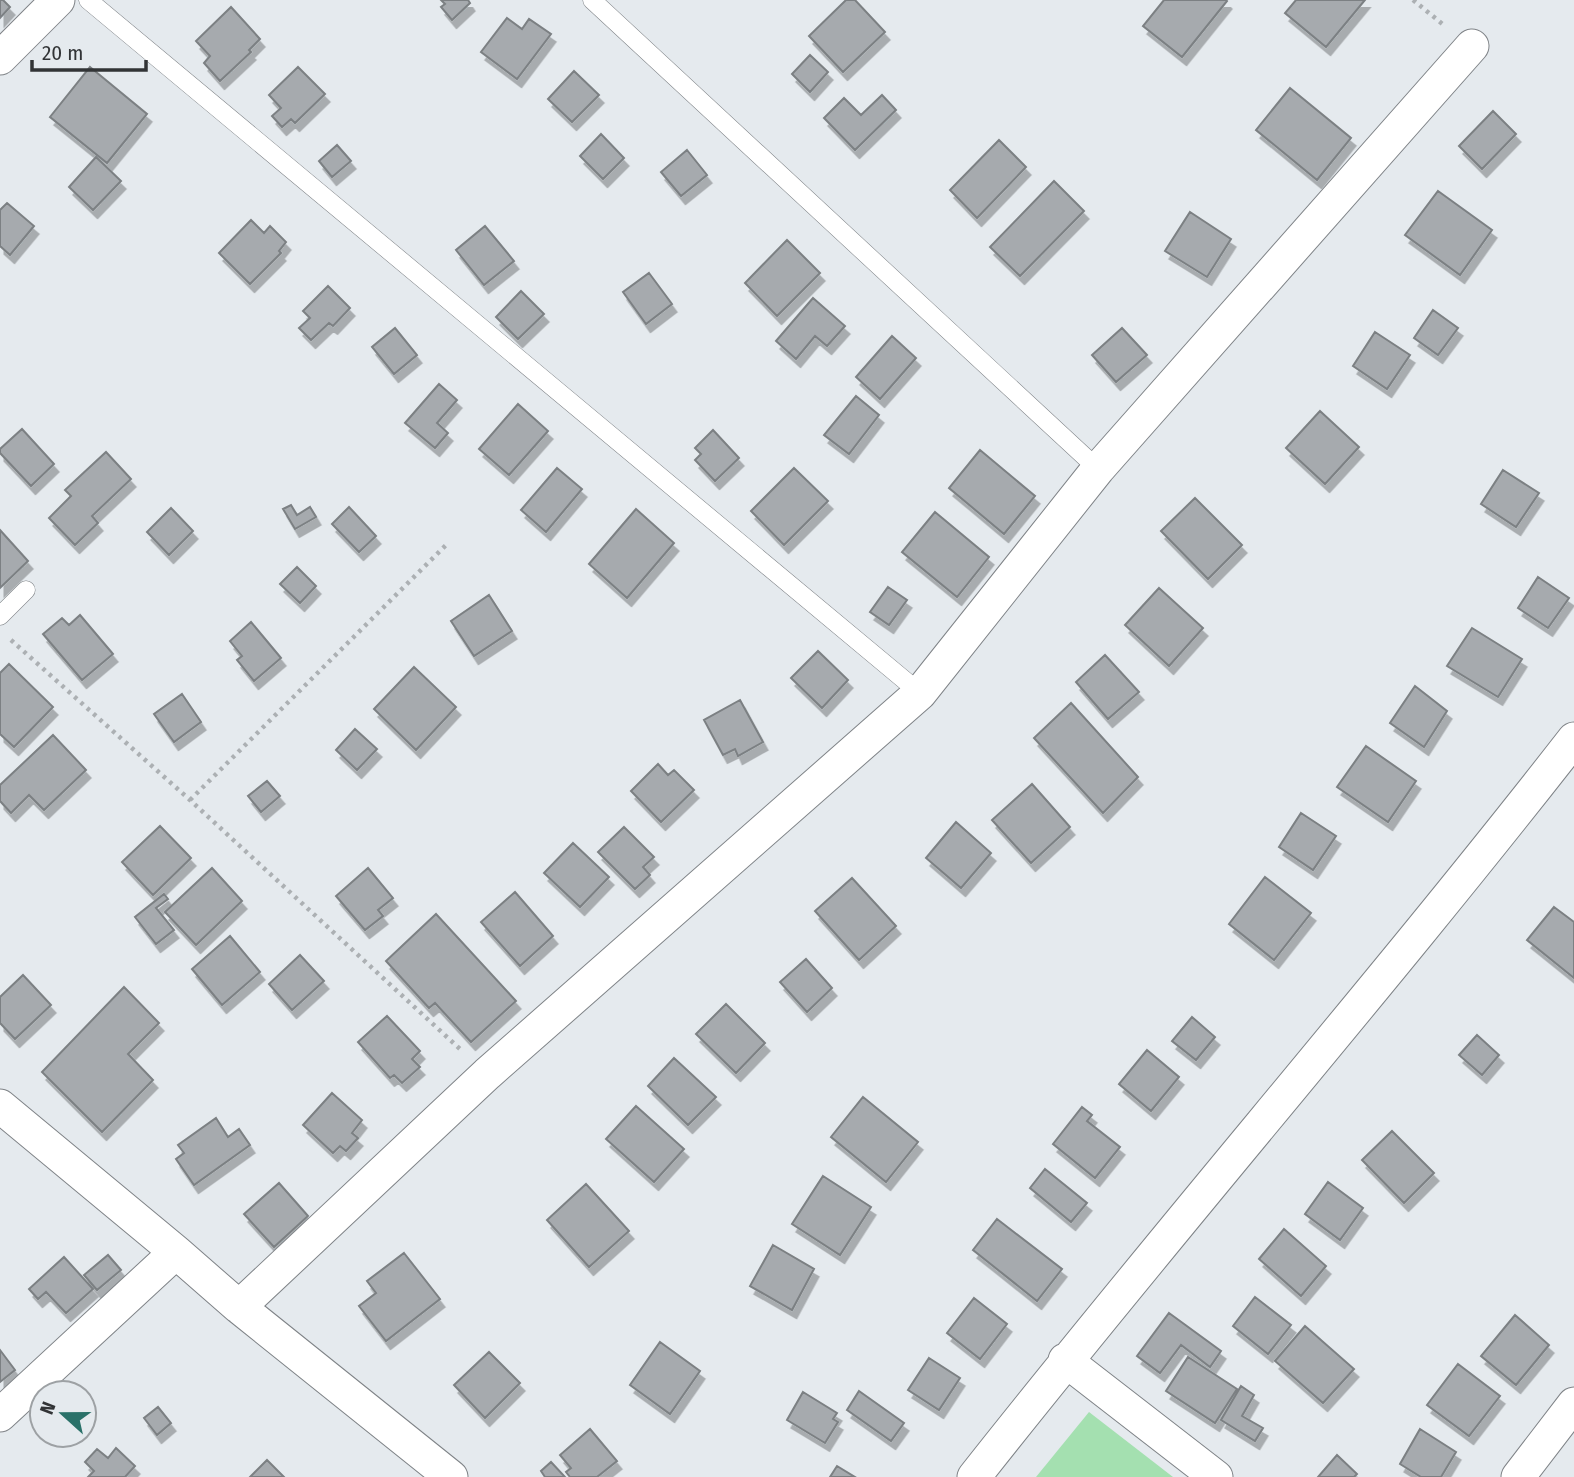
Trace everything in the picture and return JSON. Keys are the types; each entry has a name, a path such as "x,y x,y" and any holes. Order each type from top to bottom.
{"street":[{"path":"0,58 58,0"},
{"path":"239,1307 487,1074 920,692 1098,469 1472,46"},
{"path":"974,1477 1065,1360 1495,841 1574,739"},
{"path":"0,1106 239,1307 450,1477"},
{"path":"0,1415 176,1252"},
{"path":"1065,1360 1216,1477"},
{"path":"1518,1477 1574,1404"}],"lane":[{"path":"88,0 920,692"},
{"path":"592,0 1098,469"},
{"path":"0,616 26,590"}],"path":[{"path":"190,800 447,544"},
{"path":"10,639 190,800 487,1074"}],"green space":[{"path":"1089,1412 1173,1477 1036,1477"}],"building":[{"path":"0,0 10,7 0,18"},
{"path":"441,0 468,0 470,3 452,20 441,7 445,4"},
{"path":"846,0 855,0 885,32 843,72 809,36"},
{"path":"1164,0 1227,1 1182,57 1143,26"},
{"path":"1296,0 1365,0 1326,47 1285,13"},
{"path":"231,7 260,39 249,50 251,52 220,81 204,63 210,56 196,41"},
{"path":"507,18 522,29 529,19 551,34 517,79 481,52"},
{"path":"810,55 828,72 810,92 792,74"},
{"path":"90,67 147,114 107,163 50,117"},
{"path":"298,67 325,94 295,123 291,119 282,127 272,116 281,108 269,95"},
{"path":"574,71 599,95 572,122 548,99"},
{"path":"1290,88 1351,138 1317,180 1256,130"},
{"path":"882,95 896,110 855,150 824,118 844,98 861,115"},
{"path":"1493,111 1516,134 1482,169 1459,146"},
{"path":"601,134 624,158 603,179 580,156"},
{"path":"999,140 1026,167 977,218 950,190"},
{"path":"337,145 351,161 332,177 319,161"},
{"path":"687,150 707,175 681,196 661,172"},
{"path":"96,157 121,181 93,210 69,187"},
{"path":"1054,181 1084,211 1020,276 990,247"},
{"path":"1438,191 1492,230 1460,275 1405,235"},
{"path":"7,203 34,226 10,255 0,246 0,210"},
{"path":"1190,212 1231,239 1207,277 1165,251"},
{"path":"251,220 264,233 270,226 286,242 279,251 281,253 250,284 219,253"},
{"path":"485,226 514,261 484,285 456,250"},
{"path":"787,240 820,273 777,316 745,283"},
{"path":"649,273 672,304 646,324 623,292"},
{"path":"328,286 350,308 333,326 329,323 311,340 299,328 310,318 303,311"},
{"path":"521,291 544,314 518,339 496,317"},
{"path":"813,298 845,326 827,346 815,336 796,359 776,341"},
{"path":"1433,310 1458,328 1438,355 1414,338"},
{"path":"395,328 417,355 394,374 372,347"},
{"path":"1122,328 1147,355 1116,382 1092,355"},
{"path":"1375,332 1410,355 1387,389 1353,366"},
{"path":"892,336 916,358 880,399 856,377"},
{"path":"439,384 457,400 437,423 448,433 435,448 405,423"},
{"path":"856,396 879,415 849,454 824,435"},
{"path":"518,404 548,431 509,475 479,449"},
{"path":"1320,411 1359,447 1325,484 1286,448"},
{"path":"22,429 54,464 31,486 0,453 0,449"},
{"path":"713,430 739,458 715,481 695,460 701,454 695,448"},
{"path":"980,450 1035,496 1004,534 949,488"},
{"path":"106,452 131,479 92,516 98,523 75,545 49,518 71,496 65,490"},
{"path":"557,468 582,489 546,532 521,510"},
{"path":"794,468 828,501 784,545 751,511"},
{"path":"1503,470 1539,493 1516,527 1481,504"},
{"path":"1195,498 1242,545 1208,579 1161,531"},
{"path":"291,505 297,515 310,507 316,517 295,529 283,509"},
{"path":"349,507 376,536 359,552 332,524"},
{"path":"171,508 193,531 169,555 147,532"},
{"path":"636,509 674,543 627,598 589,564"},
{"path":"935,512 989,557 957,597 902,552"},
{"path":"0,530 28,561 0,588"},
{"path":"297,567 316,586 300,603 280,584"},
{"path":"1538,577 1569,598 1548,628 1518,608"},
{"path":"888,587 907,600 889,625 870,612"},
{"path":"1159,588 1203,628 1169,666 1125,625"},
{"path":"489,595 512,631 474,656 451,621"},
{"path":"80,615 113,654 82,680 43,634 62,618 69,625"},
{"path":"251,622 281,658 254,681 237,660 242,656 230,641"},
{"path":"1472,628 1522,659 1498,697 1447,666"},
{"path":"818,651 848,680 822,708 791,678"},
{"path":"1105,655 1139,692 1108,719 1076,682"},
{"path":"9,664 53,707 14,747 0,734 0,673"},
{"path":"414,667 456,707 416,750 374,709"},
{"path":"1415,686 1447,711 1424,747 1390,723"},
{"path":"182,694 201,722 174,742 154,714"},
{"path":"740,700 763,742 738,756 735,749 723,755 704,720"},
{"path":"1071,703 1138,777 1103,813 1034,738"},
{"path":"355,729 377,749 357,770 336,750"},
{"path":"53,735 86,770 44,810 29,795 11,813 0,801 0,785"},
{"path":"1366,746 1416,781 1388,822 1337,787"},
{"path":"658,764 668,775 674,770 694,790 661,822 631,791"},
{"path":"267,781 280,796 261,812 248,796"},
{"path":"1032,784 1070,827 1031,863 992,820"},
{"path":"1301,813 1336,836 1313,870 1279,847"},
{"path":"956,822 991,853 961,888 926,858"},
{"path":"160,826 191,858 153,895 122,862"},
{"path":"624,827 654,857 643,867 650,875 635,889 598,852"},
{"path":"573,843 609,877 580,907 544,873"},
{"path":"212,868 242,901 196,945 165,912"},
{"path":"368,868 393,898 378,910 383,916 365,930 336,896"},
{"path":"1265,877 1311,913 1274,960 1229,924"},
{"path":"852,878 896,926 859,960 815,911"},
{"path":"515,892 553,936 520,966 481,922"},
{"path":"164,894 168,899 156,908 174,930 156,944 135,917"},
{"path":"1554,907 1574,922 1574,978 1527,940"},
{"path":"436,914 516,1001 471,1042 435,1003 429,1008 386,961"},
{"path":"230,936 260,972 222,1005 192,969"},
{"path":"300,955 324,981 292,1010 269,984"},
{"path":"806,959 832,988 807,1012 780,982"},
{"path":"23,975 51,1005 15,1039 0,1023 0,997"},
{"path":"124,987 159,1023 128,1054 153,1080 102,1132 42,1072"},
{"path":"726,1004 765,1043 736,1073 696,1034"},
{"path":"387,1016 420,1051 412,1059 420,1067 402,1083 394,1075 390,1078 358,1042"},
{"path":"1192,1017 1215,1037 1196,1060 1172,1041"},
{"path":"1477,1035 1499,1055 1482,1075 1459,1055"},
{"path":"1147,1050 1179,1077 1151,1111 1119,1084"},
{"path":"674,1058 716,1097 688,1125 648,1086"},
{"path":"332,1093 362,1120 352,1133 358,1138 346,1151 340,1146 333,1153 303,1125"},
{"path":"863,1097 918,1142 886,1182 831,1137"},
{"path":"636,1106 684,1149 654,1182 606,1139"},
{"path":"1082,1107 1092,1115 1087,1121 1120,1147 1095,1178 1053,1144"},
{"path":"216,1118 228,1137 239,1129 250,1145 194,1185 176,1159 184,1153 178,1145"},
{"path":"1392,1131 1434,1173 1404,1203 1362,1160"},
{"path":"1045,1169 1087,1203 1071,1222 1030,1188"},
{"path":"823,1176 871,1207 840,1255 792,1224"},
{"path":"1328,1182 1363,1208 1340,1240 1305,1214"},
{"path":"279,1183 308,1216 274,1247 244,1214"},
{"path":"586,1184 629,1231 589,1267 547,1220"},
{"path":"997,1219 1062,1269 1037,1301 973,1250"},
{"path":"1284,1229 1326,1266 1301,1296 1259,1259"},
{"path":"773,1245 814,1269 792,1310 750,1286"},
{"path":"404,1253 440,1299 386,1341 359,1306 376,1293 367,1281"},
{"path":"108,1255 121,1270 97,1290 84,1275"},
{"path":"64,1257 93,1289 66,1313 46,1292 38,1299 29,1289"},
{"path":"1255,1297 1291,1325 1268,1354 1233,1326"},
{"path":"974,1298 1007,1324 980,1359 947,1333"},
{"path":"1169,1313 1221,1351 1210,1367 1181,1345 1160,1373 1137,1356"},
{"path":"1515,1315 1549,1345 1516,1385 1481,1356"},
{"path":"1305,1326 1354,1369 1323,1403 1275,1361"},
{"path":"660,1342 700,1371 670,1414 630,1385"},
{"path":"0,1350 15,1370 0,1382"},
{"path":"489,1352 520,1383 485,1418 454,1385"},
{"path":"1188,1357 1237,1389 1215,1423 1166,1391"},
{"path":"929,1358 960,1378 939,1410 908,1390"},
{"path":"1458,1364 1500,1396 1469,1436 1427,1405"},
{"path":"1241,1386 1254,1395 1242,1416 1263,1428 1255,1441 1221,1420"},
{"path":"859,1391 904,1423 891,1441 847,1410"},
{"path":"803,1392 837,1413 833,1419 838,1422 825,1443 787,1420"},
{"path":"158,1407 171,1423 157,1435 144,1418"},
{"path":"590,1429 617,1461 597,1477 570,1477 566,1472 571,1468 560,1455"},
{"path":"1420,1429 1456,1452 1441,1477 1421,1477 1400,1464"},
{"path":"116,1448 135,1466 125,1477 88,1477 94,1471 85,1462 97,1449 108,1458"},
{"path":"1337,1455 1357,1474 1354,1477 1318,1477"},
{"path":"267,1460 284,1477 250,1477"},
{"path":"551,1462 565,1477 545,1477 541,1471"},
{"path":"837,1466 855,1477 830,1477"}]}
